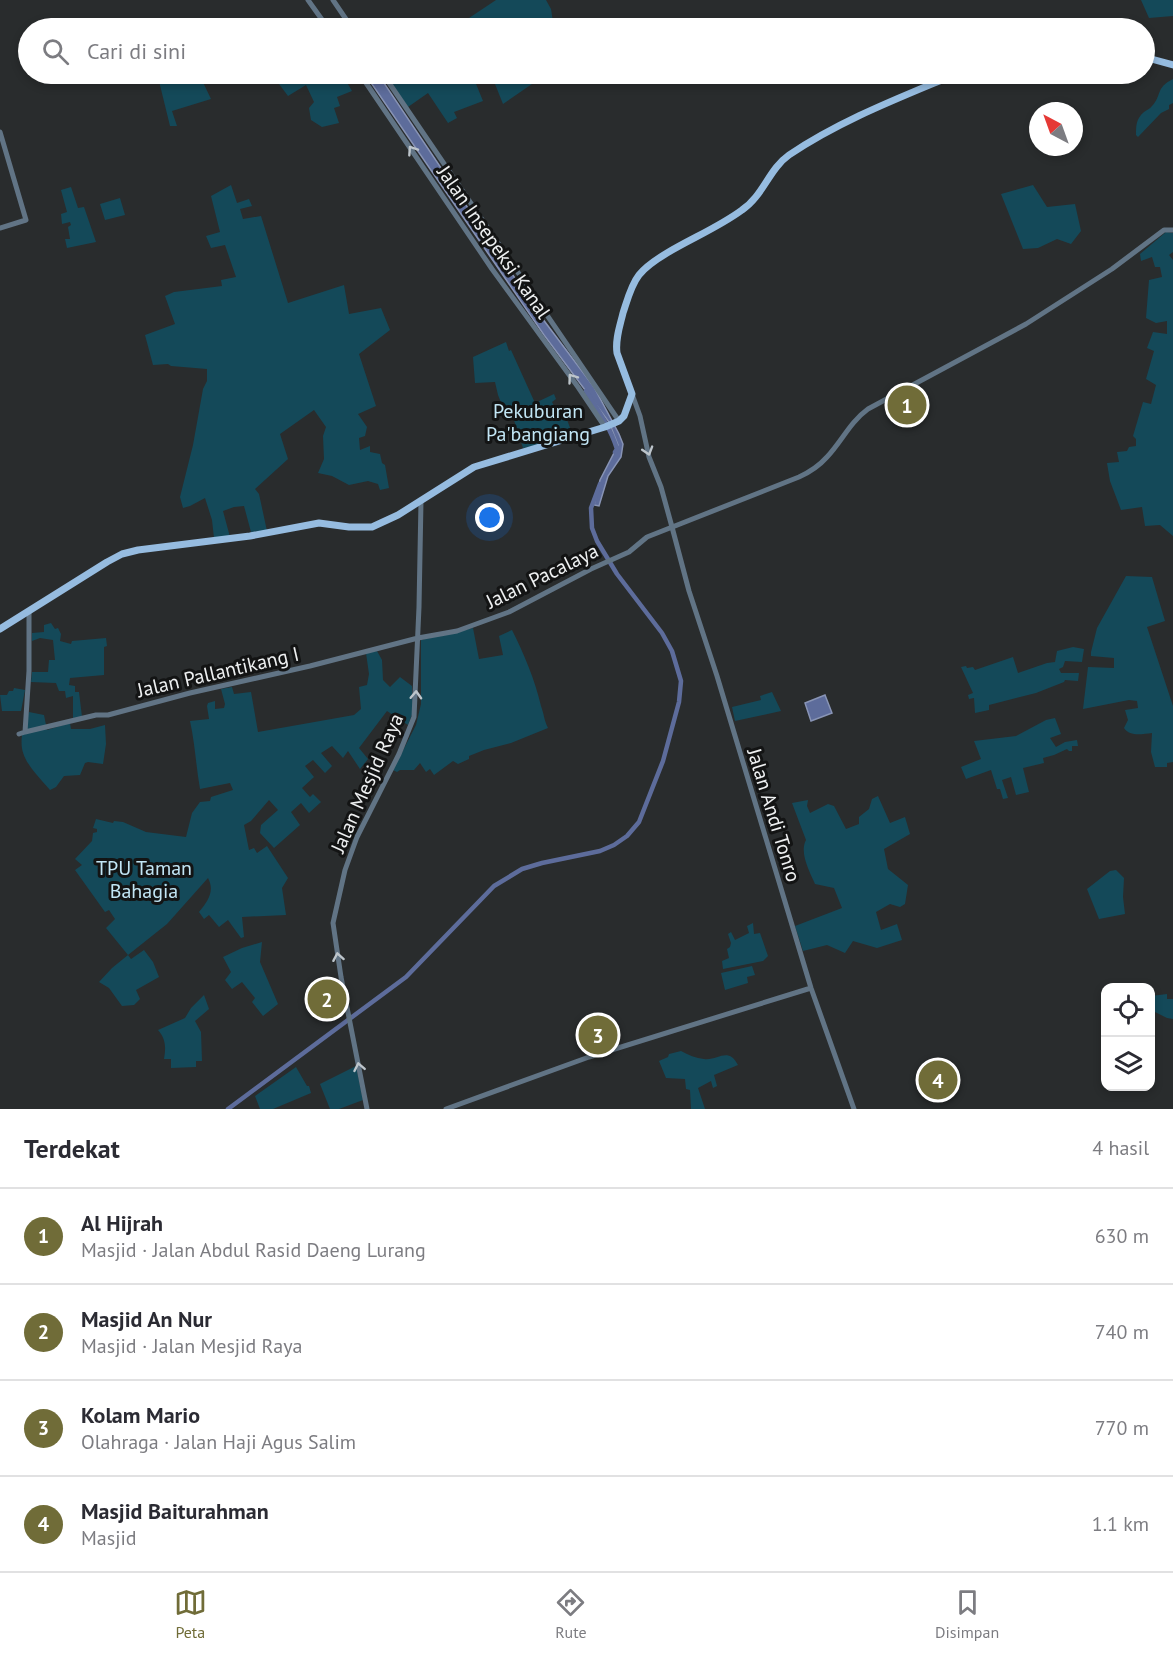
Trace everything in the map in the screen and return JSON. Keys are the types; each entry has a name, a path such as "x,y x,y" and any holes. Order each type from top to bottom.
{"main road":[{"path":"1155,60 1173,65"},
{"path":"0,630 122,554 250,536 319,523 372,527 398,515 474,467 617,422 624,416 632,394 616,346 618,332 625,307 640,274 659,258 742,210 757,197 778,166 789,155 856,117 933,84"}],"street":[{"path":"308,0 321,18"},
{"path":"333,0 345,18"},
{"name":"Jalan Insepeksi Kanal","path":"367,84 492,269 605,426"},
{"path":"390,84 617,422"},
{"path":"0,132 26,220 0,228"},
{"name":"Jalan Pacalaya","path":"418,638 457,631 509,612 629,552 647,537 812,470 829,456 852,423 868,409 1026,324 1164,231 1173,230"},
{"name":"Jalan Andi Tonro","path":"632,394 689,591 717,675 811,988 854,1109"},
{"path":"628,407 637,408"},
{"name":"Jalan Mesjid Raya","path":"367,1109 333,923 345,870 357,837 399,754 415,710 421,501"},
{"name":"Jalan Pallantikang I","path":"28,612 29,671 22,733 108,715 418,638"},
{"path":"446,1109 589,1058 811,988"}],"green space":[{"path":"496,0 546,0 552,18 469,18"},
{"path":"1141,0 1173,0 1173,16 1149,18"},
{"path":"1173,79 1173,103 1138,137 1136,128 1139,117 1155,102 1167,82"},
{"path":"160,84 204,84 211,99 172,111 177,126 170,126"},
{"path":"279,84 348,84 352,91 337,97 340,106 334,108 339,123 322,127 311,120 309,108 314,102 306,85 288,96"},
{"path":"392,84 476,84 483,101 454,112 457,118 448,123 428,93 408,107"},
{"path":"495,84 532,84 503,104"},
{"path":"231,185 237,203 249,199 252,206 240,209 243,219 261,216 288,303 344,285 349,314 381,308 390,330 359,354 376,406 358,414 367,427 365,436 359,438 360,450 370,446 370,452 380,454 382,463 385,465 389,488 380,490 378,484 368,481 349,485 332,476 318,473 324,459 323,436 326,427 314,410 280,434 288,459 255,489 259,494 267,531 251,532 244,506 234,507 223,511 230,537 214,538 212,520 205,498 183,508 180,497 193,445 203,389 207,381 207,369 168,364 153,365 145,335 175,324 165,296 174,292 222,286 221,280 236,277 225,245 211,248 206,236 220,232 211,196"},
{"path":"1033,185 1047,207 1075,204 1081,231 1071,244 1057,239 1038,248 1023,249 1001,194"},
{"path":"71,187 78,208 84,207 96,242 67,248 65,239 70,239 68,227 71,225 70,222 62,224 61,214 67,212 61,190"},
{"path":"120,198 125,215 105,220 100,204"},
{"path":"1166,232 1173,233 1173,252 1169,255 1173,260 1173,536 1160,525 1145,526 1142,507 1121,510 1110,481 1107,463 1119,462 1117,452 1127,451 1129,447 1136,446 1136,439 1133,436 1143,402 1151,404 1156,385 1146,379 1154,351 1147,348 1153,332 1167,334 1167,321 1156,323 1146,318 1149,280 1162,277 1160,267 1155,267 1152,257 1141,261 1140,254"},
{"name":"Pekuburan Pa'bangiang","path":"506,342 535,403 554,394 556,399 552,402 557,412 563,409 572,433 523,448 513,417 508,420 495,382 475,383 473,357"},
{"path":"1126,576 1152,577 1165,621 1147,627 1173,706 1173,762 1167,763 1167,767 1155,767 1151,752 1152,733 1133,734 1124,728 1128,720 1125,710 1138,708 1137,701 1129,700 1083,709 1088,667 1114,668 1114,658 1091,656 1091,652 1097,628"},
{"path":"51,623 55,629 58,628 61,634 60,641 71,644 72,641 106,638 104,675 70,678 69,685 75,686 75,692 79,692 82,717 73,718 73,696 66,698 65,691 59,691 56,683 31,682 32,672 48,672 49,660 55,660 53,640 40,638 32,641 32,633 44,632 44,625"},
{"path":"473,628 479,659 503,655 499,636 512,630 539,696 548,728 469,756 469,759 458,764 453,761 434,775 430,769 426,772 420,763 414,770 397,772 393,770 416,725 421,704 421,640"},
{"path":"1073,647 1084,649 1082,662 1065,661 1063,667 1059,669 1061,673 1079,673 1078,681 1065,680 1036,693 989,705 989,710 975,713 974,698 969,699 968,695 973,693 961,667 973,667 975,670 1013,657 1018,673 1055,662 1057,651"},
{"name":"TPU Taman Bahagia","path":"377,651 382,660 383,680 390,687 400,677 412,686 413,712 408,725 387,711 359,748 368,759 360,769 348,751 343,758 332,746 321,753 332,766 325,773 313,760 305,766 314,777 302,788 310,797 313,794 321,802 309,813 301,803 291,812 300,825 274,848 260,833 261,825 278,810 269,800 251,821 244,825 249,850 254,848 257,853 267,846 288,878 282,888 286,915 242,917 244,937 241,938 228,920 219,927 209,915 204,919 199,912 210,896 211,887 208,878 167,924 128,955 106,928 115,919 109,910 105,912 75,870 82,865 75,859 92,841 93,833 97,832 97,829 93,828 96,819 113,823 114,821 123,822 146,832 186,837 192,813 200,802 210,801 211,797 233,790 230,783 200,789 190,721 209,719 208,703 215,701 215,709 224,708 221,689 232,687 234,694 251,692 258,732 354,715 361,709 359,687 367,685 369,674 366,653"},
{"path":"14,688 25,690 21,711 2,711 0,695 7,695"},
{"path":"772,692 781,711 735,721 732,707 761,700 760,696"},
{"path":"29,712 44,715 47,730 70,723 71,729 90,729 105,725 106,744 103,764 85,763 80,775 64,776 56,787 50,790 24,755 22,737"},
{"path":"1055,718 1061,734 1050,738 1056,747 1065,742 1077,740 1078,746 1072,746 1072,751 1067,749 1043,758 1044,763 1023,768 1029,792 1016,795 1011,777 1002,780 1008,798 1003,799 991,770 966,779 961,767 981,759 974,741 1016,736 1046,720"},
{"path":"878,796 890,823 905,817 910,834 884,849 888,869 908,885 905,904 900,907 890,904 876,912 881,930 897,924 902,940 877,948 853,941 845,953 827,945 803,951 795,926 842,908 834,888 815,884 804,856 806,840 792,803 808,800 807,806 810,813 828,804 834,806 846,829 859,824 859,817 869,809 872,799"},
{"path":"1116,870 1124,878 1125,914 1099,919 1087,889 1110,871"},
{"path":"753,923 754,934 760,933 768,956 763,961 723,969 722,961 729,958 727,949 731,943 728,934 731,932 735,940 749,933 747,926"},
{"path":"262,942 260,962 278,1004 263,1016 252,1002 255,998 242,982 232,989 225,980 231,972 223,957"},
{"path":"144,950 153,962 159,977 136,990 140,999 134,1005 122,1006 109,988 99,982 128,955 131,959"},
{"path":"752,966 755,975 747,977 748,983 725,990 721,973"},
{"path":"1167,994 1167,999 1173,999 1173,1019 1155,1012 1155,996"},
{"path":"204,995 209,1009 195,1021 201,1032 202,1061 196,1061 196,1067 171,1068 171,1059 164,1059 165,1044 158,1030 185,1018"},
{"path":"681,1051 704,1059 727,1055 738,1065 714,1075 717,1086 713,1088 711,1081 698,1088 705,1109 691,1109 690,1090 686,1089 685,1079 666,1078 659,1061 668,1057 669,1054"},
{"path":"356,1066 363,1100 339,1109 330,1109 320,1084"},
{"path":"296,1067 311,1093 273,1109 260,1109 255,1096"}],"shaded area":[{"path":"372,84 385,84 539,314 594,387 623,444 621,457 608,476 599,506 594,505 600,480 618,445 609,422 544,335"},
{"path":"825,695 832,713 811,721 805,703"}],"waterway":[{"path":"586,391 611,433 617,449 615,452"},
{"path":"228,1109 406,977 494,886 522,869 600,851 614,845 627,836 639,822 663,761 679,702 681,681 672,651 662,633 617,574 597,541 592,528 591,508 600,484"}],"place":[{"name":"Al Hijrah","path":"907,405"},
{"name":"Masjid An Nur","path":"327,999"},
{"name":"Kolam Mario","path":"598,1035"},
{"name":"Masjid Baiturahman","path":"938,1080"}]}
